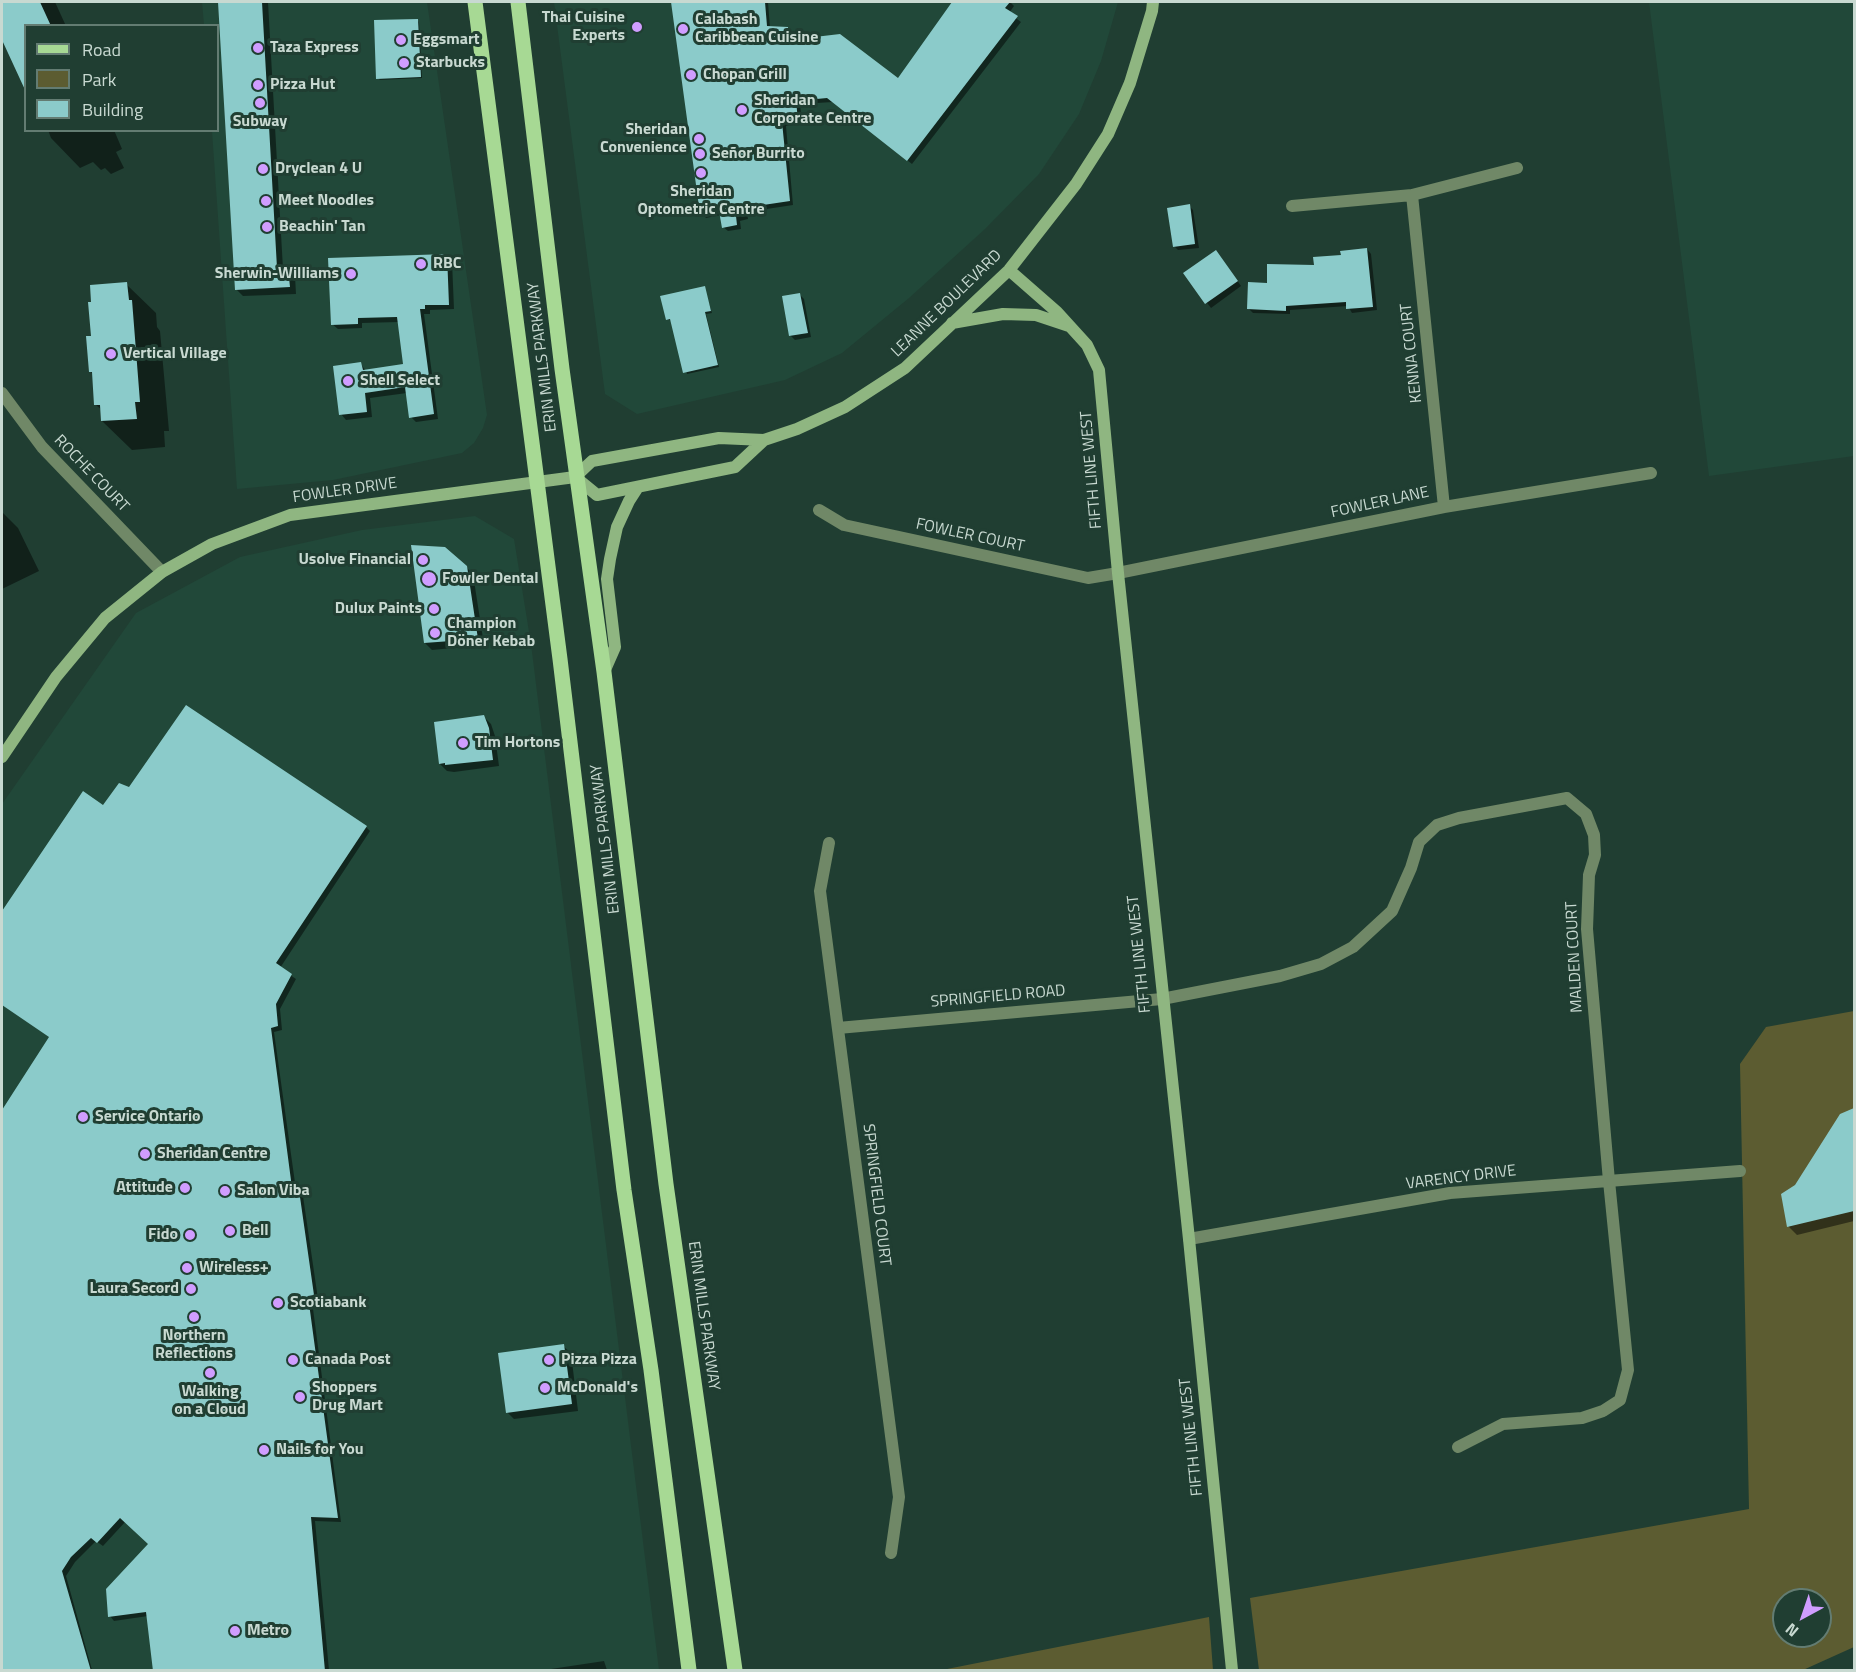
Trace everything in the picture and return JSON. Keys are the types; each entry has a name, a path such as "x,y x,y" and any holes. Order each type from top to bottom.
{"main road":[{"name":"ERIN MILLS PARKWAY","path":"475,2 554,615 624,1190 651,1371 689,1671"},
{"name":"ERIN MILLS PARKWAY","path":"519,2 575,477 604,672 668,1194 735,1671"}],"street":[{"name":"LEANNE BOULEVARD","path":"764,440 735,467 638,487 597,495 575,477 592,461 719,438 764,440 797,429 845,407 906,368 1009,270 1076,184 1108,134 1130,83 1153,2"},
{"path":"1292,206 1412,195 1517,168"},
{"name":"KENNA COURT","path":"1412,195 1444,507"},
{"name":"FIFTH LINE WEST","path":"1009,270 1070,326 1087,345 1099,370 1232,1671"},
{"path":"952,323 996,314 1036,315 1070,326"},
{"name":"ROCHE COURT","path":"2,393 42,447 162,572"},
{"name":"FOWLER LANE","path":"1118,573 1444,507 1651,472"},
{"name":"FOWLER DRIVE","path":"2,757 56,676 105,618 162,572 212,544 290,515 575,477"},
{"path":"604,672 615,647 607,579 610,559 617,527 638,487"},
{"name":"FOWLER COURT","path":"819,510 844,525 1088,578 1118,573"},
{"name":"MALDEN COURT","path":"1162,999 1280,976 1321,964 1353,947 1392,911 1411,868 1419,842 1437,825 1458,818 1568,798 1586,814 1594,836 1595,855 1589,875 1587,929 1628,1370 1620,1400 1603,1411 1582,1419 1503,1424 1458,1447"},
{"name":"SPRINGFIELD COURT","path":"829,843 820,891 899,1497 891,1553"},
{"name":"SPRINGFIELD ROAD","path":"838,1028 1162,999"},
{"name":"VARENCY DRIVE","path":"1189,1239 1450,1193 1740,1171"}],"shaded area":[{"path":"202,2 427,2 487,415 483,428 474,443 462,453 333,480 237,489 212,132 219,132 219,24 204,24"},
{"name":"Sheridan Corporate Centre","path":"554,2 1118,2 1101,61 1079,114 1039,174 985,229 909,298 842,353 785,380 637,414 605,394"},
{"path":"1649,2 1854,2 1854,456 1709,476"},
{"path":"475,516 514,539 531,644 659,1670 2,1670 2,804 136,613 240,557 362,530"}],"green space":[{"path":"1854,1011 1854,1647 1803,1670 1259,1670 1250,1598 1749,1509 1740,1064 1766,1027"},
{"path":"1209,1617 1213,1670 942,1670"}],"building":[{"path":"2,2 40,2 50,24 24,24 24,88 2,40"},
{"path":"218,2 262,2 277,268 288,268 290,287 235,290"},
{"name":"Sheridan Corporate Centre","path":"671,2 765,2 767,26 788,27 789,40 840,34 898,78 952,2 1010,2 1005,8 1018,16 907,161 827,98 796,101 798,120 782,122 790,201 743,208 744,215 736,216 737,225 722,228 719,211 700,214"},
{"path":"418,19 421,77 376,79 374,20"},
{"path":"1190,204 1195,244 1173,247 1167,208"},
{"path":"1367,248 1373,307 1346,309 1346,302 1286,306 1286,311 1247,309 1248,282 1267,283 1267,264 1314,265 1313,257 1341,255 1340,251"},
{"path":"1216,250 1238,281 1205,304 1183,273"},
{"path":"447,254 449,305 425,305 425,309 420,309 434,414 409,418 405,387 365,393 367,412 339,415 333,366 361,362 363,370 403,364 397,317 358,318 358,324 331,325 328,258"},
{"name":"Vertical Village","path":"127,282 129,300 132,300 140,402 135,402 137,419 101,421 100,405 94,405 92,372 89,372 86,336 91,336 88,302 91,302 90,285"},
{"path":"705,286 711,311 705,312 718,365 683,373 670,319 666,320 660,296"},
{"path":"800,293 808,333 789,336 782,296"},
{"path":"411,545 445,547 467,566 478,639 424,643"},
{"name":"Sheridan Centre","path":"186,705 367,826 276,963 292,974 276,1004 278,1026 271,1028 292,1188 299,1190 314,1295 308,1296 338,1518 311,1517 325,1671 153,1671 146,1612 108,1617 106,1589 148,1544 120,1518 97,1543 91,1538 71,1557 62,1571 91,1671 2,1671 2,1110 49,1037 2,1005 2,911 83,791 103,805 119,783 129,787"},
{"name":"Tim Hortons","path":"484,715 489,728 493,760 439,764 434,722"},
{"path":"1854,1108 1854,1211 1787,1227 1781,1194 1795,1185 1840,1114"},
{"path":"564,1344 572,1404 506,1413 498,1353"}],"place":[{"name":"Thai Cuisine Experts","path":"637,27"},
{"name":"Calabash Caribbean Cuisine","path":"683,29"},
{"name":"Eggsmart","path":"401,40"},
{"name":"Taza Express","path":"258,48"},
{"name":"Starbucks","path":"404,63"},
{"name":"Chopan Grill","path":"691,75"},
{"name":"Pizza Hut","path":"258,85"},
{"name":"Subway","path":"260,103"},
{"name":"Sheridan Corporate Centre","path":"742,110"},
{"name":"Sheridan Convenience","path":"699,139"},
{"name":"Señor Burrito","path":"700,154"},
{"name":"Dryclean 4 U","path":"263,169"},
{"name":"Sheridan Optometric Centre","path":"701,173"},
{"name":"Meet Noodles","path":"266,201"},
{"name":"Beachin' Tan","path":"267,227"},
{"name":"RBC","path":"421,264"},
{"name":"Sherwin-Williams","path":"351,274"},
{"name":"Vertical Village","path":"111,354"},
{"name":"Shell Select","path":"348,381"},
{"name":"Usolve Financial","path":"423,560"},
{"name":"Fowler Dental","path":"429,579"},
{"name":"Dulux Paints","path":"434,609"},
{"name":"Champion Döner Kebab","path":"435,633"},
{"name":"Tim Hortons","path":"463,743"},
{"name":"Service Ontario","path":"83,1117"},
{"name":"Sheridan Centre","path":"145,1154"},
{"name":"Attitude","path":"185,1188"},
{"name":"Salon Viba","path":"225,1191"},
{"name":"Bell","path":"230,1231"},
{"name":"Fido","path":"190,1235"},
{"name":"Wireless+","path":"187,1268"},
{"name":"Laura Secord","path":"191,1289"},
{"name":"Scotiabank","path":"278,1303"},
{"name":"Northern Reflections","path":"194,1317"},
{"name":"Canada Post","path":"293,1360"},
{"name":"Pizza Pizza","path":"549,1360"},
{"name":"Walking on a Cloud","path":"210,1373"},
{"name":"McDonald's","path":"545,1388"},
{"name":"Shoppers Drug Mart","path":"300,1397"},
{"name":"Nails for You","path":"264,1450"},
{"name":"Metro","path":"235,1631"}]}
